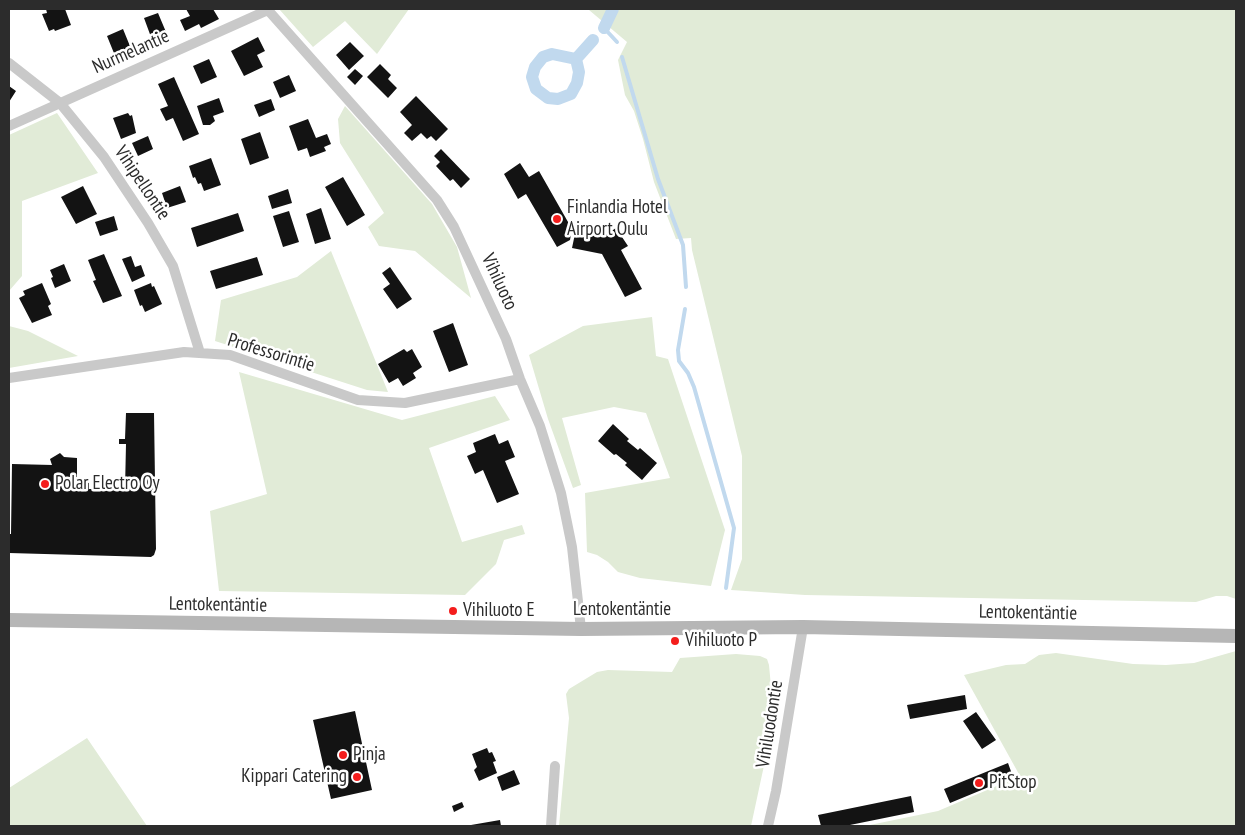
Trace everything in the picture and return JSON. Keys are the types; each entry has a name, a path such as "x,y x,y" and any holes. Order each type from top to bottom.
{"main road":[{"name":"Lentokentäntie","path":"9,620 581,629 803,627 1236,636"}],"street":[{"name":"Nurmelantie","path":"9,126 267,10"},
{"name":"Vihiluoto","path":"267,10 437,200 454,227 506,339 520,379 540,426 561,493 572,547 581,629"},
{"name":"Vihipellontie","path":"9,63 60,103 104,157 148,223 173,266 200,353"},
{"name":"Professorintie","path":"9,378 184,352 230,355 358,400 406,403 500,385 520,379"},
{"name":"Vihiluodontie","path":"768,826 776,791 803,627"},
{"path":"552,826 555,766"}],"green space":[{"path":"279,9 409,9 377,54 345,21 313,47"},
{"path":"583,9 1236,9 1236,599 1227,596 1216,596 1196,602 805,595 731,590 742,559 742,456 692,250 691,238 676,239 654,182 634,111 625,95 618,60 627,42 589,10"},
{"path":"345,106 432,204 457,247 471,298 415,251 379,246 368,227 384,213 340,143 338,119"},
{"path":"57,113 98,173 22,201 22,276 9,291 9,135"},
{"path":"331,251 388,392 367,390 215,341 221,300 297,277"},
{"path":"652,317 656,356 668,359 725,530 711,586 640,578 618,572 608,562 597,555 587,552 585,493 670,478 646,413 614,407 562,418 581,485 573,488 548,419 529,355 583,326"},
{"path":"9,326 28,331 78,356 9,368"},
{"path":"239,372 402,420 495,396 510,420 429,448 462,542 522,525 525,534 504,540 496,564 465,595 219,591 210,511 267,494"},
{"path":"1236,651 1236,826 865,826 938,811 1020,776 964,675 1006,665 1025,664 1039,655 1056,653 1133,664 1166,665 1194,663"},
{"path":"736,654 760,656 767,659 774,719 751,826 559,826 569,718 566,694 569,689 597,672 608,670 672,672 680,658"},
{"path":"87,738 147,826 9,826 9,788"}],"building":[{"path":"46,9 65,9 71,25 55,31 54,29 49,31 42,14 47,13"},
{"path":"186,9 213,9 219,19 201,28 199,24 185,31 180,20 190,16"},
{"path":"158,13 166,32 151,37 144,18"},
{"path":"123,29 134,56 118,63 107,36"},
{"path":"258,37 265,51 257,55 263,67 244,76 231,51"},
{"path":"350,42 364,56 349,70 336,55"},
{"path":"209,59 217,77 201,84 193,66"},
{"path":"380,64 391,75 388,79 397,88 388,98 367,77"},
{"path":"355,69 363,76 355,85 347,77"},
{"path":"289,75 296,91 280,98 273,82"},
{"path":"174,77 199,134 183,141 173,118 166,121 160,109 168,106 158,84"},
{"path":"9,86 16,91 9,102"},
{"path":"416,96 448,129 436,141 431,136 427,139 421,133 412,141 404,133 412,125 400,112"},
{"path":"219,98 224,112 213,116 215,121 210,125 203,125 197,106"},
{"path":"271,99 275,110 259,117 254,105"},
{"path":"128,113 130,116 132,115 136,133 121,139 113,118"},
{"path":"308,119 316,138 327,134 331,144 324,147 326,151 310,157 307,148 298,151 289,126"},
{"path":"260,132 269,158 250,165 241,139"},
{"path":"148,136 153,149 138,156 132,143"},
{"path":"441,149 470,179 461,188 453,179 450,181 436,166 440,162 434,156"},
{"path":"211,158 221,185 204,191 201,183 198,184 195,177 193,178 189,166"},
{"path":"520,163 529,177 539,171 572,229 570,240 557,247 526,194 518,199 504,174"},
{"path":"343,177 365,215 347,226 325,187"},
{"path":"83,186 97,214 76,224 61,197"},
{"path":"180,186 186,202 167,208 162,193"},
{"path":"288,189 292,203 272,209 268,196"},
{"path":"321,208 331,239 315,244 306,214"},
{"path":"289,211 299,242 283,247 273,216"},
{"path":"238,213 244,231 197,247 191,228"},
{"path":"114,216 118,230 100,236 95,222"},
{"path":"616,228 628,246 621,250 642,289 625,297 602,254 572,248 576,229 604,236"},
{"path":"104,254 122,296 103,303 93,281 96,280 88,260"},
{"path":"131,256 135,267 141,265 145,276 132,282 122,259"},
{"path":"257,257 263,275 216,289 210,271"},
{"path":"64,264 71,281 55,288 50,270"},
{"path":"390,267 412,299 397,309 383,289 390,284 382,273"},
{"path":"42,283 51,304 48,306 52,315 32,323 19,298 25,295 23,291"},
{"path":"151,283 162,304 145,312 142,305 140,306 134,290"},
{"path":"453,323 468,365 449,372 433,331"},
{"path":"404,349 407,352 412,349 422,367 413,373 416,378 403,386 398,378 389,383 378,364"},
{"name":"Polar Electro Oy","path":"126,413 154,413 156,549 154,555 151,557 9,553 12,464 52,465 50,459 60,453 64,457 77,458 77,480 89,480 89,489 125,489 126,444 119,444 119,439 125,439"},
{"path":"613,424 629,439 627,441 638,450 640,448 657,463 642,480 625,465 627,463 598,441"},
{"path":"495,434 499,444 508,440 515,457 505,461 519,494 497,503 483,470 475,474 467,456 476,452 473,443"},
{"path":"965,695 967,709 910,719 907,705"},
{"name":"Pinja","path":"355,711 372,790 331,799 313,720"},
{"path":"976,712 996,740 982,749 963,721"},
{"path":"487,748 489,753 492,752 496,761 493,762 497,773 479,781 474,770 477,767 472,754"},
{"name":"PitStop","path":"1008,763 1013,777 950,803 944,789"},
{"path":"514,770 520,784 502,791 497,777"},
{"path":"911,796 914,812 845,826 821,826 818,815"},
{"path":"462,802 464,807 454,812 452,806"},
{"path":"500,820 501,826 471,825"}],"waterway":[{"path":"604,28 613,9"},
{"path":"604,28 617,42"},
{"path":"576,59 579,72 577,83 571,94 558,99 548,98 536,89 532,77 535,67 543,57 552,54 576,59 593,40"},
{"path":"622,57 658,179 683,245 686,287"},
{"path":"685,309 678,350 679,361 688,373 694,387 734,528 726,588"}],"place":[{"name":"Finlandia Hotel Airport Oulu","path":"557,219"},
{"name":"Polar Electro Oy","path":"45,484"},
{"name":"Vihiluoto E","path":"453,611"},
{"name":"Vihiluoto P","path":"675,641"},
{"name":"Pinja","path":"343,755"},
{"name":"Kippari Catering","path":"357,777"},
{"name":"PitStop","path":"979,783"}]}
